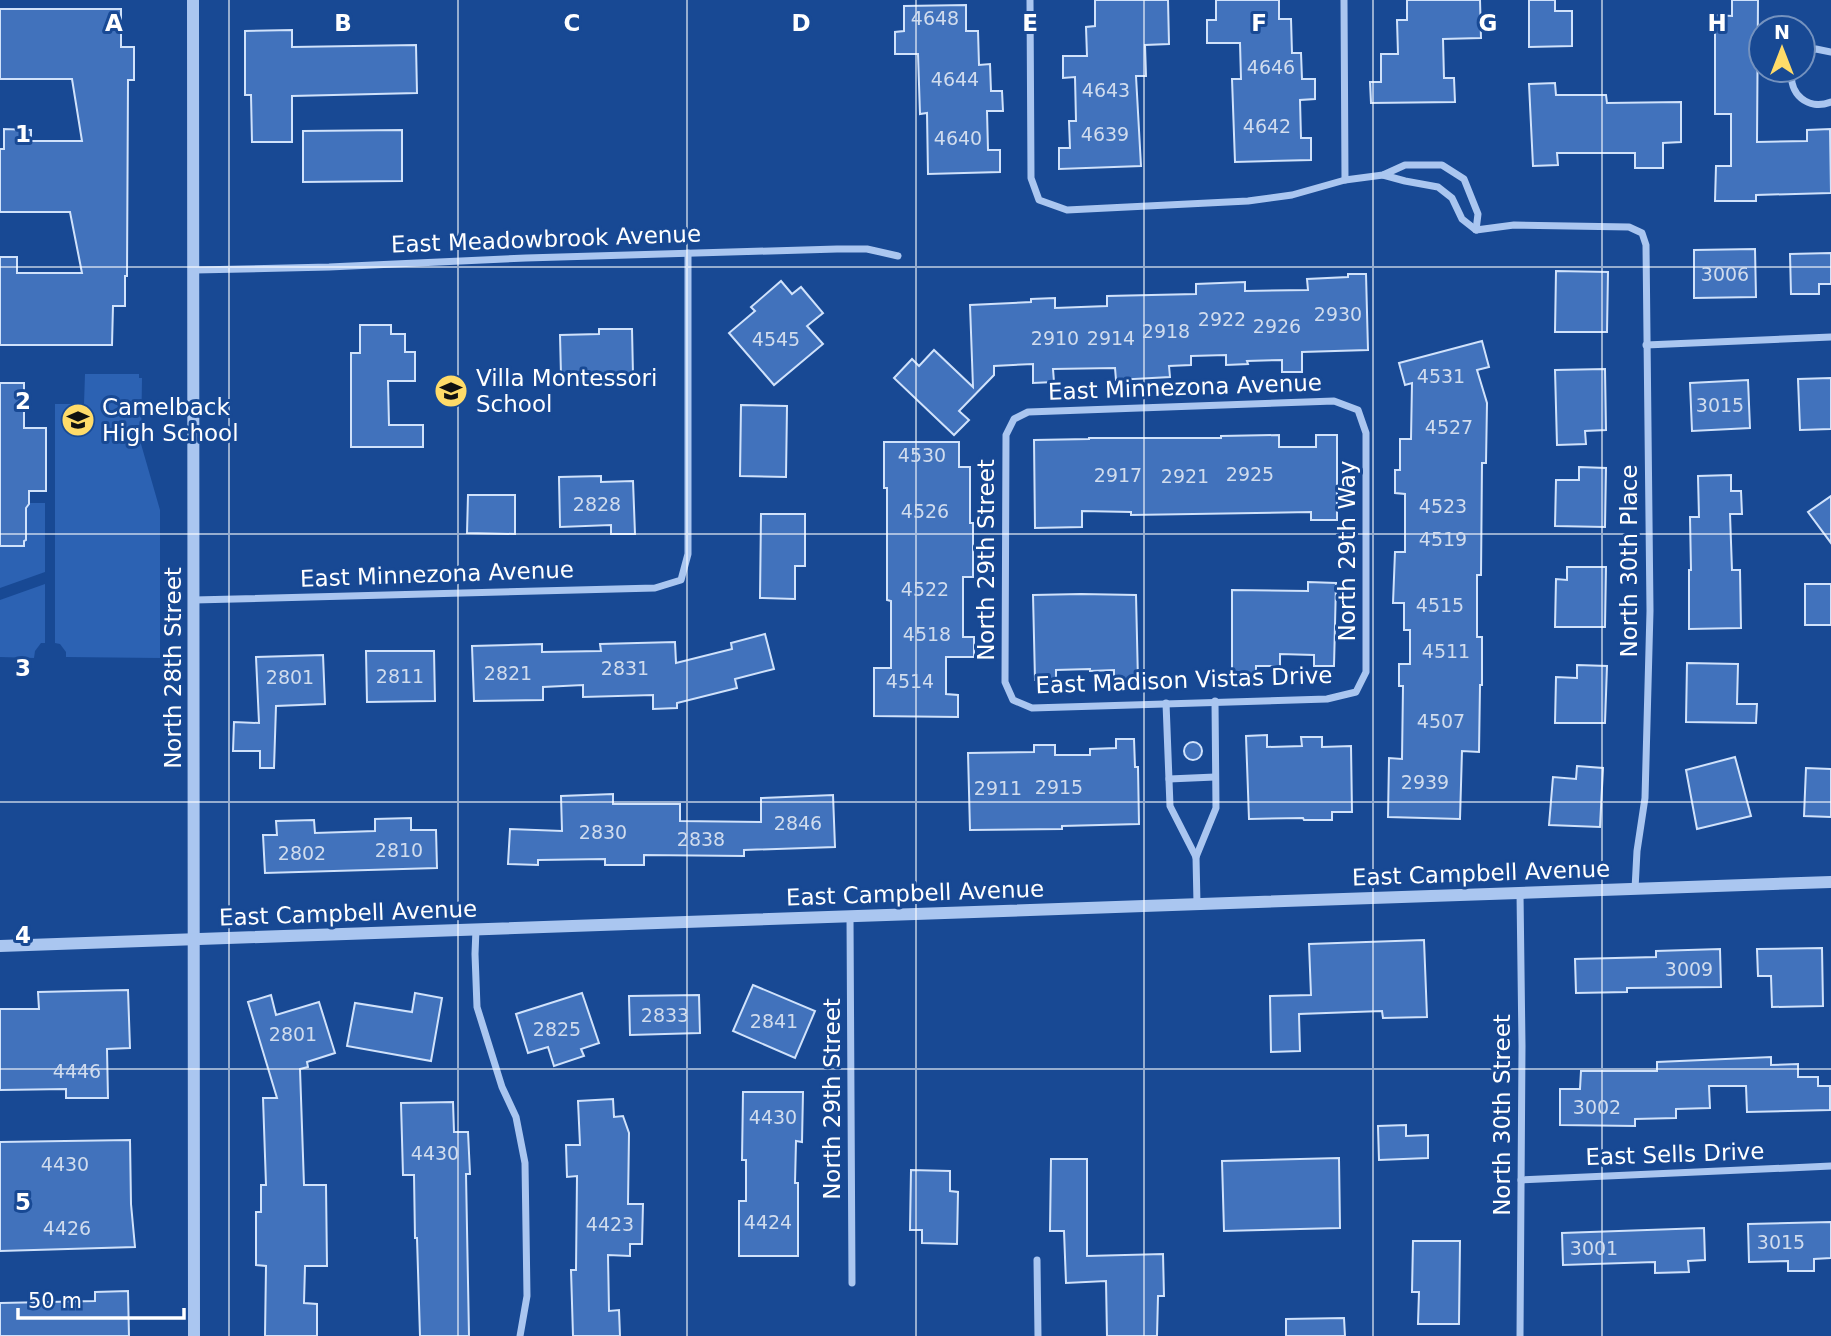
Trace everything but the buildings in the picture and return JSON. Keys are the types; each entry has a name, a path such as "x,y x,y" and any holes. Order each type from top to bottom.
{"street":[{"name":"North 28th Street","path":"193,0 194,1336"},
{"path":"1030,0 1031,178 1039,200 1067,210 1248,201 1292,195 1345,180 1383,175 1405,165 1442,165 1464,179 1478,214 1476,230"},
{"path":"1344,0 1345,180"},
{"path":"1791,84 1794,92 1809,103 1818,105 1831,102"},
{"path":"1383,175 1438,187 1452,198 1462,219 1476,230"},
{"name":"North 30th Place","path":"1476,230 1514,225 1629,227 1642,233 1646,245 1650,611 1645,798 1637,851 1635,889"},
{"name":"East Meadowbrook Avenue","path":"195,271 847,249 867,249 898,256"},
{"name":"East Minnezona Avenue","path":"194,600 655,588 681,580 688,554 688,253"},
{"path":"1646,345 1831,337"},
{"name":"East Minnezona Avenue","path":"1014,419 1028,412 1334,401 1358,410"},
{"name":"North 29th Way","path":"1356,692 1366,672 1366,432 1358,410"},
{"name":"North 29th Street","path":"1013,700 1005,682 1005,668 1006,435 1014,419"},
{"name":"East Madison Vistas Drive","path":"1013,700 1032,708 1327,698 1356,692"},
{"path":"1197,904 1196,857 1216,808 1215,701"},
{"path":"1166,703 1170,806 1196,857"},
{"path":"1169,779 1216,777"},
{"name":"East Campbell Avenue","path":"0,946 1831,882"},
{"name":"North 30th Street","path":"1520,893 1520,1336"},
{"name":"North 29th Street","path":"850,916 852,1283"},
{"path":"477,929 477,1007 502,1087 516,1117 525,1163 527,1296 520,1336"},
{"name":"East Sells Drive","path":"1521,1180 1831,1166"},
{"path":"1037,1259 1038,1336"}],"shaded area":[{"path":"85,374 139,374 139,378 142,378 141,444 160,510 160,658 66,657 60,644 55,643 55,404 84,404"},
{"path":"29,503 45,503 45,572 0,588 0,546 24,546 26,508"},
{"path":"45,584 45,643 41,643 35,651 34,658 0,657 0,600"}],"place":[{"name":"Villa Montessori School","path":"451,391"},
{"name":"Camelback High School","path":"78,420"}]}
